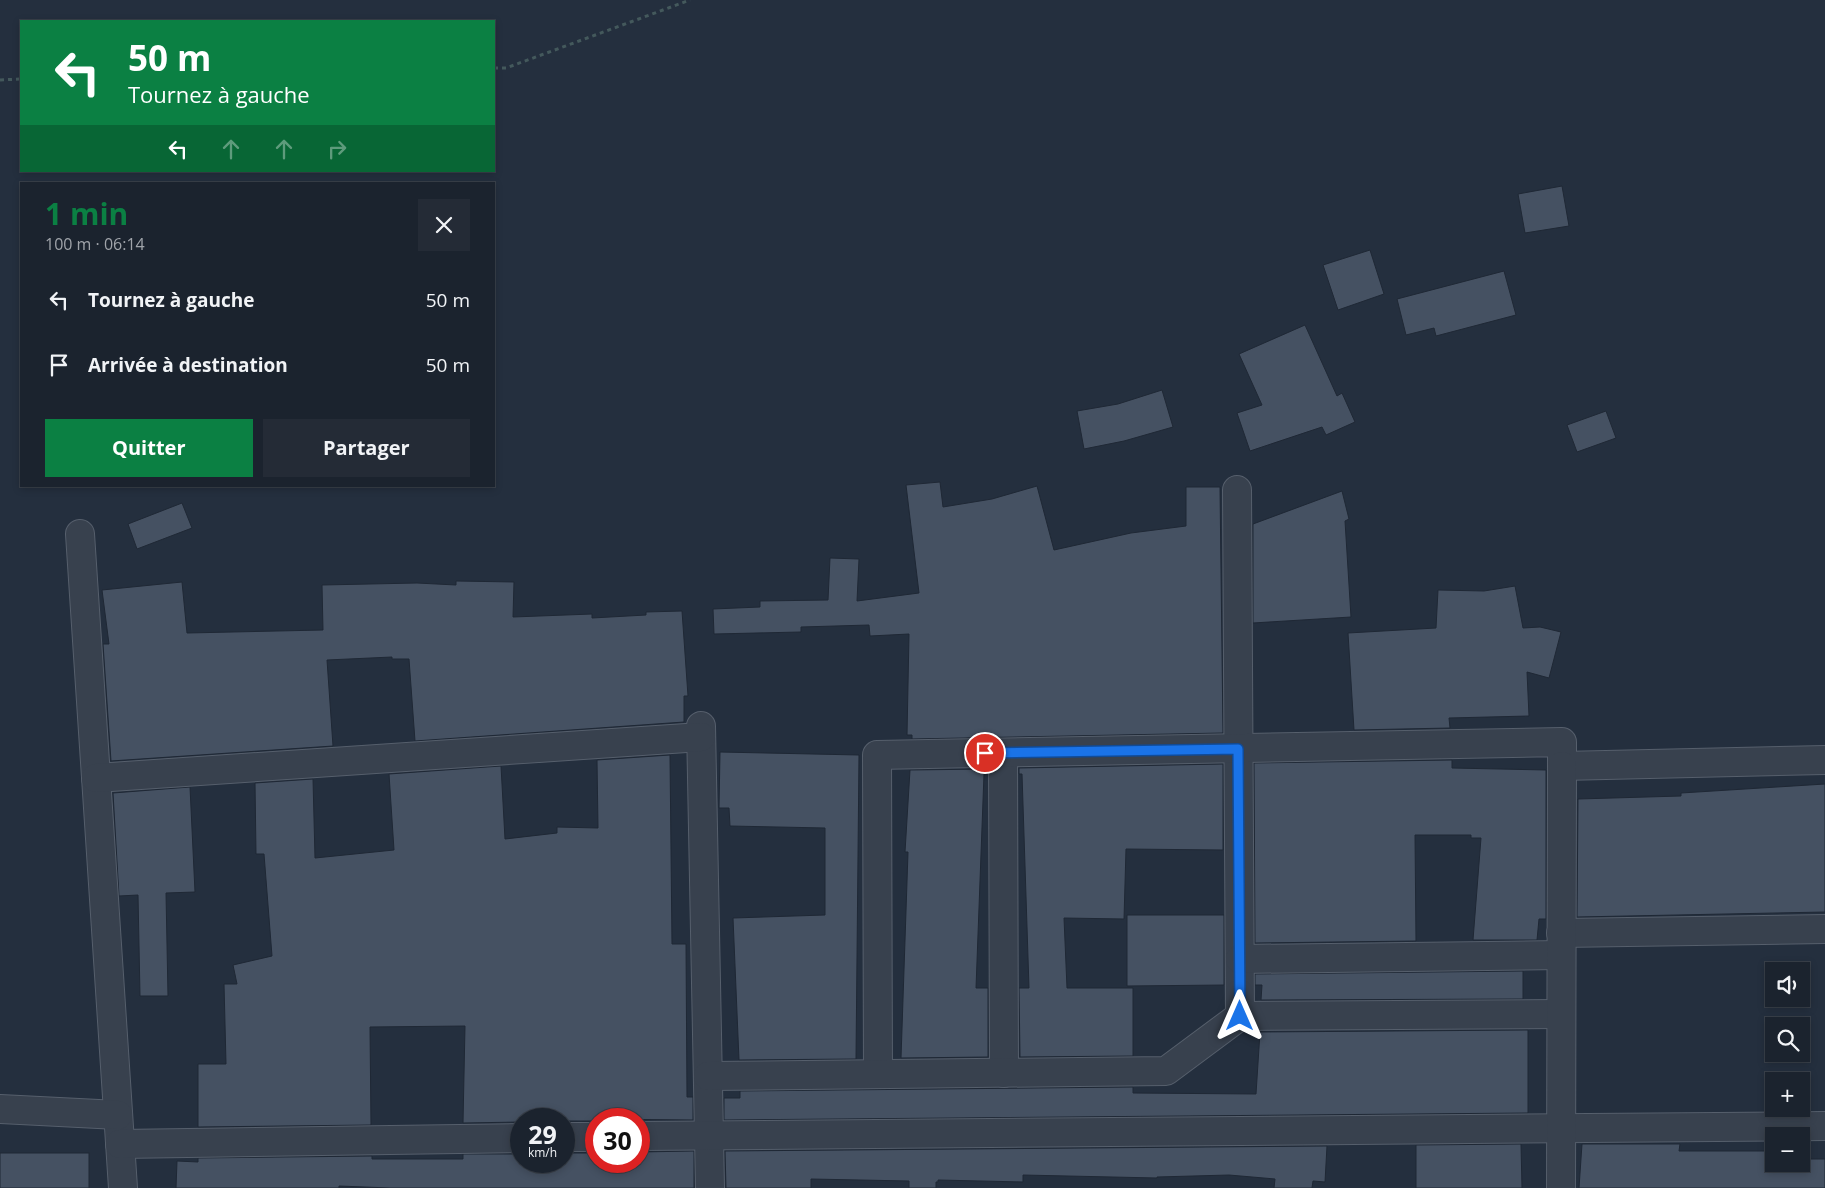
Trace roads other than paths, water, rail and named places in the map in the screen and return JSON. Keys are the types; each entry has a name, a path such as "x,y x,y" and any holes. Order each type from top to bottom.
{"street":[{"path":"1237,490 1240,1016"},
{"path":"80,534 123,1188"},
{"path":"96,778 701,732 710,1188"},
{"path":"878,1074 877,756 1562,742 1562,1128 1560,1188"},
{"path":"1002,753 1004,1073"},
{"path":"1562,766 1825,760"},
{"path":"1240,958 1561,944 1825,929"},
{"path":"708,1076 1166,1071 1240,1016 1561,1014"},
{"path":"0,1110 118,1115"},
{"path":"650,1136 1825,1126"},
{"path":"120,1144 510,1138"}]}
